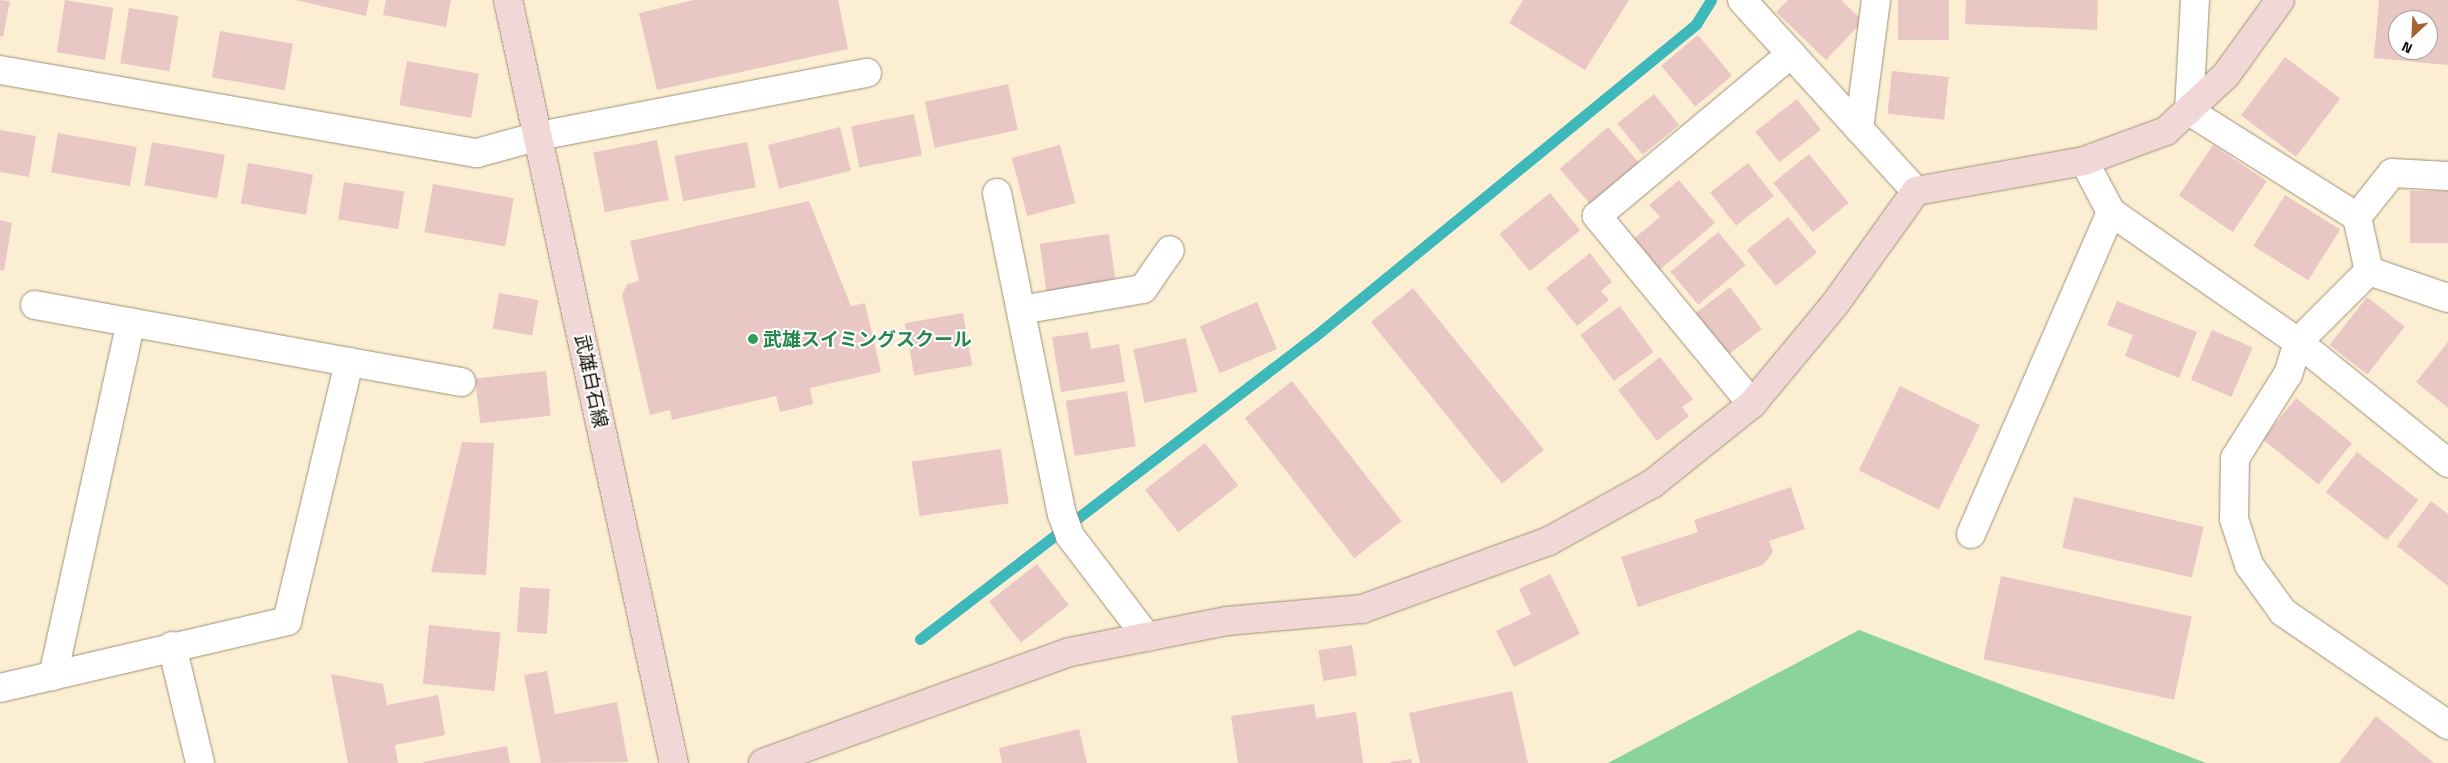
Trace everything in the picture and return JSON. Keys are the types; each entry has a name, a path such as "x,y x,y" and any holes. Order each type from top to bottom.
{"street":[{"name":"武雄白石線","path":"508,0 674,763"},
{"path":"1742,0 1916,191"},
{"path":"1859,129 1876,0"},
{"path":"2189,111 2195,0"},
{"path":"763,763 1070,652 1227,621 1362,609 1550,541 1652,484 1752,404 1835,304 1916,191 2084,161 2166,131 2226,76 2280,0"},
{"path":"1752,404 1598,216 1791,54"},
{"path":"0,70 477,153 539,136 867,73"},
{"path":"2189,111 2358,218 2370,271"},
{"path":"2084,161 2111,212 2298,342 2448,463"},
{"path":"2358,218 2392,173 2448,176"},
{"path":"997,193 1066,525 1147,637"},
{"path":"1971,534 2111,212"},
{"path":"1021,310 1143,289 1170,250"},
{"path":"2370,271 2298,342 2288,374 2235,458 2234,519 2249,565 2284,612 2448,725"},
{"path":"2370,271 2448,298"},
{"path":"34,305 461,382"},
{"path":"53,676 131,322"},
{"path":"0,688 172,646 287,621 349,362"},
{"path":"172,646 200,763"}],"green space":[{"path":"1859,630 2206,763 1608,763"}],"building":[{"path":"0,0 10,1 3,37 0,36"},
{"path":"65,0 113,8 105,60 57,52"},
{"path":"295,0 369,0 366,16"},
{"path":"386,0 451,0 446,27 383,15"},
{"path":"694,0 838,0 848,49 657,90 639,13"},
{"path":"1523,0 1629,0 1585,70 1509,23"},
{"path":"1788,0 1841,0 1863,21 1826,60 1776,12"},
{"path":"1898,0 1949,0 1949,40 1898,40"},
{"path":"1966,0 2098,0 2097,30 1965,24"},
{"path":"2379,0 2448,0 2448,65 2395,60 2438,60 2438,10 2388,10 2388,59 2374,58"},
{"path":"129,8 178,16 170,71 120,63"},
{"path":"220,31 293,44 285,90 212,77"},
{"path":"1698,35 1732,76 1695,106 1661,66"},
{"path":"2285,57 2340,99 2296,157 2241,115"},
{"path":"407,61 479,74 471,118 399,105"},
{"path":"1892,71 1949,77 1944,120 1888,114"},
{"path":"1008,84 1018,130 935,148 925,102"},
{"path":"1654,94 1679,125 1643,155 1617,124"},
{"path":"1797,99 1821,130 1779,162 1755,132"},
{"path":"914,114 922,155 859,167 851,126"},
{"path":"840,127 851,171 779,189 768,145"},
{"path":"1608,127 1639,163 1591,205 1560,169"},
{"path":"0,130 36,136 29,177 0,172"},
{"path":"58,133 137,147 130,186 51,172"},
{"path":"657,140 669,200 605,212 593,152"},
{"path":"152,142 225,155 217,198 144,185"},
{"path":"747,142 756,187 683,201 674,156"},
{"path":"1060,145 1076,203 1027,216 1012,158"},
{"path":"2213,145 2267,181 2233,232 2179,196"},
{"path":"1809,154 1849,203 1813,232 1773,183"},
{"path":"248,163 313,174 306,215 241,203"},
{"path":"1748,163 1774,196 1736,226 1710,193"},
{"path":"1679,180 1715,223 1657,272 1631,241 1660,217 1649,205"},
{"path":"344,182 404,192 398,229 338,220"},
{"path":"433,184 514,198 505,246 424,232"},
{"path":"2410,191 2448,191 2448,243 2410,243"},
{"path":"1550,193 1580,230 1530,271 1499,234"},
{"path":"2285,195 2340,229 2308,280 2253,246"},
{"name":"武雄スイミングスクール","path":"809,201 851,306 865,303 881,372 810,388 813,404 780,412 776,396 672,420 670,410 650,415 622,295 627,284 639,281 630,241"},
{"path":"1788,217 1817,253 1776,286 1747,250"},
{"path":"0,220 12,223 4,271 0,270"},
{"path":"1718,232 1746,265 1698,305 1671,272"},
{"path":"1109,234 1116,283 1047,292 1040,244"},
{"path":"1590,253 1612,282 1601,291 1609,300 1577,326 1546,288"},
{"path":"1730,287 1762,329 1723,359 1691,316"},
{"path":"1413,288 1544,450 1502,484 1371,322"},
{"path":"499,293 538,300 532,335 493,328"},
{"path":"2367,297 2405,327 2367,375 2329,345"},
{"path":"2117,301 2197,332 2179,378 2125,356 2133,335 2107,325"},
{"path":"1257,302 1277,349 1220,373 1200,326"},
{"path":"1620,306 1654,352 1614,381 1580,335"},
{"path":"963,313 972,365 914,375 905,323"},
{"path":"2212,330 2253,347 2231,397 2191,380"},
{"path":"1088,332 1091,349 1119,344 1125,382 1061,392 1052,337"},
{"path":"1186,338 1197,392 1145,403 1133,349"},
{"path":"2448,342 2448,408 2416,382"},
{"path":"1660,357 1693,399 1682,407 1689,416 1657,441 1618,390"},
{"path":"546,371 551,416 480,423 475,378"},
{"path":"1292,381 1402,521 1354,558 1245,418"},
{"path":"1900,386 1980,425 1939,510 1859,470"},
{"path":"1127,391 1136,446 1075,456 1066,401"},
{"path":"2296,398 2352,443 2319,484 2263,439"},
{"path":"462,442 494,443 486,575 431,572"},
{"path":"1205,443 1238,486 1178,532 1145,490"},
{"path":"1001,449 1009,503 920,516 912,462"},
{"path":"2357,452 2418,500 2387,540 2326,492"},
{"path":"1791,487 1805,529 1769,541 1773,552 1763,565 1638,607 1621,557 1698,532 1694,520"},
{"path":"2074,497 2204,527 2192,578 2062,548"},
{"path":"2431,501 2448,514 2448,586 2397,546"},
{"path":"1037,564 1069,605 1021,643 989,602"},
{"path":"1550,574 1580,634 1514,667 1496,631 1531,614 1519,589"},
{"path":"2001,576 2192,617 2174,700 1983,659"},
{"path":"520,587 550,589 547,634 517,632"},
{"path":"429,625 501,633 494,691 423,684"},
{"path":"1352,645 1357,676 1323,681 1318,650"},
{"path":"547,671 555,714 617,702 628,762 541,763 524,675"},
{"path":"331,674 383,684 387,705 438,695 445,735 395,745 398,763 348,763"},
{"path":"1512,691 1528,763 1420,763 1409,713"},
{"path":"1314,704 1316,718 1356,712 1363,763 1238,763 1231,716"},
{"path":"2376,716 2434,763 2339,763"},
{"path":"1079,729 1087,763 1002,763 999,748"},
{"path":"507,746 510,763 423,762"},
{"path":"1411,759 1412,763 1390,763 1390,762"}],"waterway":[{"path":"920,639 1314,337 1696,24 1711,0"}],"place":[{"name":"武雄スイミングスクール","path":"753,339"}]}
